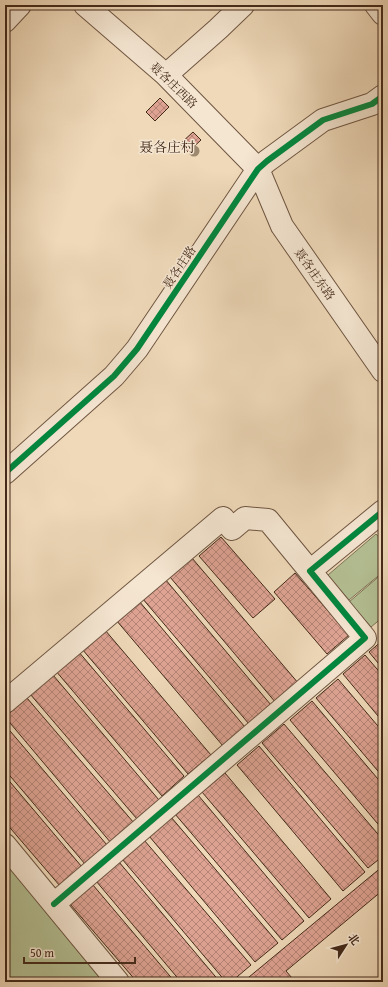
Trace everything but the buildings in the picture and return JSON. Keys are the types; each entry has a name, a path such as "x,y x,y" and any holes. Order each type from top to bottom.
{"street":[{"path":"5,21 20,5"},
{"name":"聂各庄西路","path":"85,5 166,75 258,169"},
{"path":"166,75 243,5"},
{"path":"376,5 383,14"},
{"name":"聂各庄路","path":"5,472 114,376 137,349 258,169 323,120 372,104 383,96"},
{"name":"聂各庄东路","path":"258,169 282,226 383,371"},
{"path":"310,571 383,511"},
{"path":"5,702 223,518 232,529 245,518 268,520 365,638 54,904"},
{"path":"5,845 118,982"}],"green space":[{"path":"376,534 383,542 383,572 349,600 328,575"},
{"path":"383,573 383,617 371,627 349,602"},
{"path":"5,862 103,982 5,982"}],"cycle path":[{"path":"5,473 114,376 137,349 258,169 323,120 372,104 383,96"},
{"path":"54,904 365,638 310,571 383,511"}],"district":[{"name":"聂各庄村","path":"167,147"}]}
